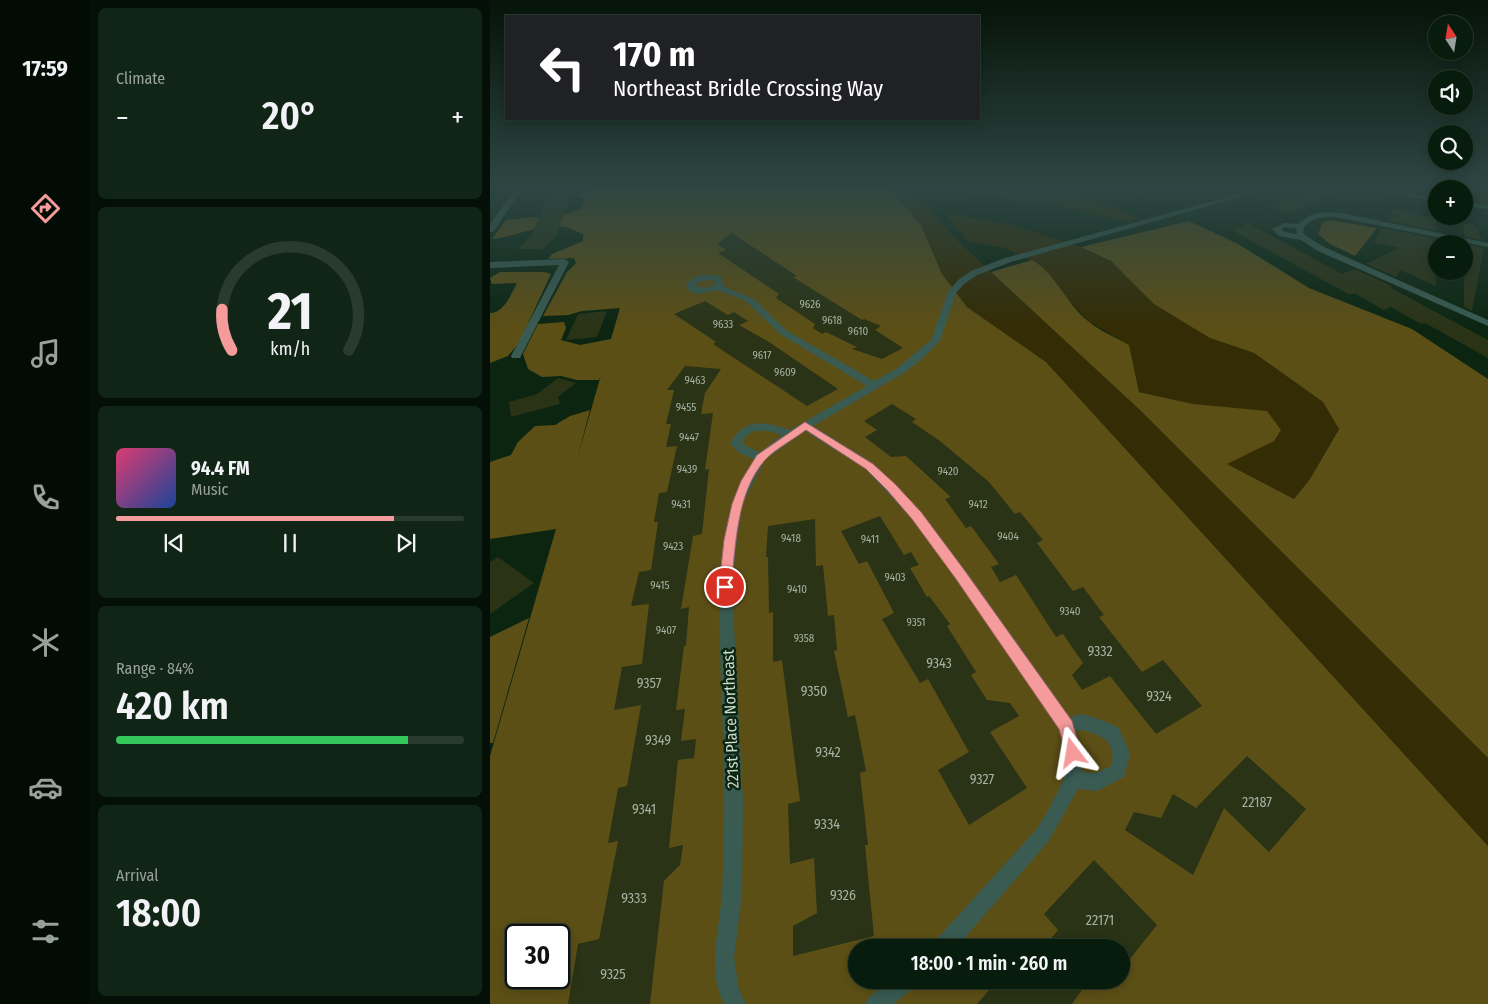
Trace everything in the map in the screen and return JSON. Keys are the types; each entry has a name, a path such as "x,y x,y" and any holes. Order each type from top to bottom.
{"street":[{"name":"221st Place Northeast","path":"736,1004 729,992 724,958 732,894 734,800 725,587 730,540 738,504 747,481 761,457 791,434 905,367 927,350 939,333 949,298 962,282 989,266 1099,235"},
{"path":"1286,235 1303,238 1321,249 1488,323"},
{"path":"1438,235 1488,245"},
{"path":"490,265 564,262 516,356"},
{"path":"717,287 742,296 783,332 873,385"},
{"path":"761,457 742,449 736,443 739,435 748,429 760,426 791,434"},
{"path":"805,426 869,466 891,487 916,516 961,575 1066,726 1073,753 1074,780 1042,836 950,939"},
{"path":"1066,726 1082,722 1101,727 1113,734 1122,754 1118,771 1097,782 1074,780"},
{"path":"876,1004 896,989"}],"shaded area":[{"path":"495,235 514,235 510,236 492,239"},
{"path":"583,235 925,235 942,274 967,307 1046,362 1488,846 1488,1004 490,1004 490,756 556,529 490,539 490,462 511,455 518,442 535,426 555,425 570,416 590,410 577,459 601,375 599,380 577,380 561,376 542,377 528,369 523,354 538,324 564,322 566,328 561,340 580,345 611,339 620,308 582,311 568,315 543,316 567,272 576,263 574,258 548,259 552,254 583,241"},
{"path":"925,235 953,235 1141,411 1488,758 1488,846 1046,362 967,307 942,274"},
{"path":"962,235 1042,235 1092,251 1111,261 1129,277 1210,338 1254,353 1323,402 1339,428 1310,479 1294,499 1227,464 1193,404 1139,392 1129,345 1088,321 1063,294 1041,265 1005,248 967,241"},
{"path":"1131,235 1219,235 1238,244 1309,288 1412,329 1488,379 1488,758 1141,411 991,272 1032,260 1040,265 1080,314 1103,331 1129,345 1139,392 1193,404 1267,411 1281,430 1274,441 1227,464 1294,499 1310,479 1339,429 1323,402 1254,353 1210,338 1154,304 1111,261 1081,247"},
{"path":"1319,235 1372,235 1355,256 1330,244"},
{"path":"500,272 544,272 551,274 519,343 508,356 490,363 490,313 499,310 503,306 517,283 492,284 490,278"},
{"path":"529,618 493,743 490,743 490,637"}],"building":[{"path":"556,235 543,249 518,249 531,236"},
{"path":"729,235 735,235 797,276 793,277 862,320 864,319 881,326 875,330 903,348 882,359 852,349 857,347 826,332 822,334 813,328 815,324 776,298 779,294 718,253 726,250 717,244"},
{"path":"1240,235 1270,235 1342,274 1354,269 1392,286 1391,288 1488,340 1488,358 1425,323 1421,324 1391,307 1384,310 1354,293 1350,295"},
{"path":"1378,235 1416,235 1428,237 1428,280 1436,280 1436,286 1400,270 1396,277 1366,264 1399,248 1374,242"},
{"path":"1464,235 1480,235 1482,240 1473,238 1473,235"},
{"path":"1473,246 1484,248 1472,311 1464,307 1464,280 1473,280"},
{"path":"705,301 728,315 734,312 748,321 739,325 769,342 838,389 807,406 713,344 716,342 674,314"},
{"path":"607,311 597,337 566,340 578,314"},
{"path":"685,366 721,369 705,393 701,414 713,413 705,470 709,469 702,534 693,536 681,609 689,607 686,646 684,646 676,710 685,709 681,741 696,739 694,758 678,760 669,848 683,845 680,865 664,881 650,1004 568,1004 578,944 599,939 618,841 608,843 618,788 627,786 641,705 614,710 622,667 642,664 649,604 631,606 639,572 651,570 658,522 654,522 659,493 667,492 677,446 666,447 671,424 666,424 674,390 667,390"},
{"path":"558,378 576,383 558,397 560,404 511,417 509,402 537,394"},
{"path":"892,404 916,419 912,422 940,441 989,482 1015,514 1020,512 1043,540 1037,543 1073,591 1083,587 1104,615 1099,617 1142,672 1163,660 1202,706 1156,734 1110,676 1082,690 1072,675 1083,663 1063,634 1056,637 1016,575 1000,582 991,567 999,564 971,526 966,528 945,499 951,497 906,456 891,457 865,437 877,430 864,421"},
{"path":"880,516 904,555 911,552 919,565 910,568 927,597 929,596 950,624 947,626 976,672 971,675 987,700 1010,703 1019,716 990,732 1027,788 969,825 938,770 969,752 928,679 920,683 882,619 894,613 867,561 859,564 841,531"},
{"path":"815,519 816,566 823,565 828,616 834,615 837,650 834,651 848,717 855,715 866,771 860,773 868,845 865,845 874,936 862,939 848,939 848,942 793,956 793,926 817,913 814,858 790,864 788,804 800,801 782,660 773,662 773,612 769,613 768,557 766,557 768,526"},
{"path":"498,557 534,583 490,614 490,562"},
{"path":"1247,756 1306,809 1269,852 1224,808 1193,875 1125,830 1134,812 1161,818 1173,794 1196,808"},
{"path":"1094,860 1157,925 1130,959 1130,939 1050,939 1058,930 1044,914"},
{"path":"990,989 1083,989 1072,1004 977,1004"}],"route":[{"path":"725,587 730,540 738,504 747,481 761,457 791,434 805,426 869,466 891,487 916,516 961,575 1066,726 1073,753"}]}
